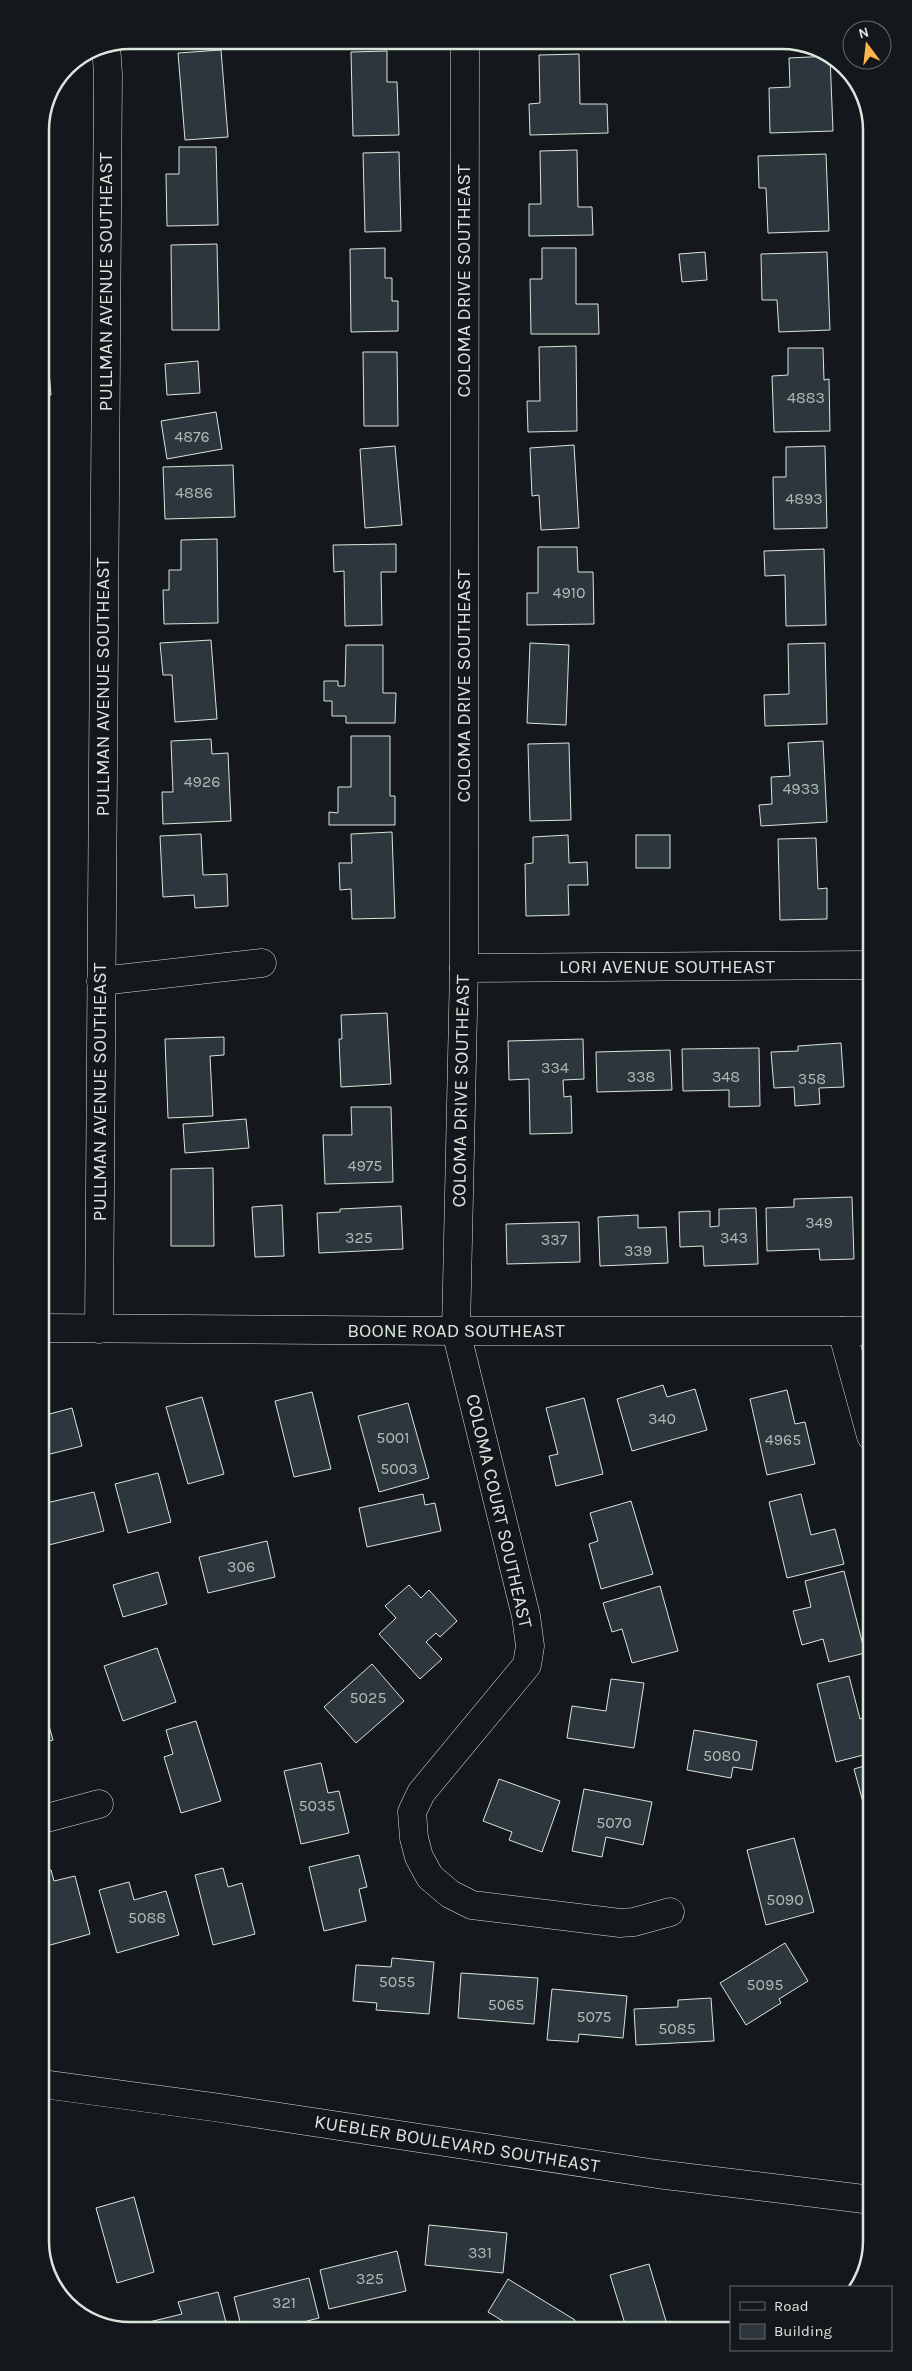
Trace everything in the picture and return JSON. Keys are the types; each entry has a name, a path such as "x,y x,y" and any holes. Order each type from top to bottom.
{"street":[{"name":"COLOMA DRIVE SOUTHEAST","path":"456,1331 464,968 465,49"},
{"name":"PULLMAN AVENUE SOUTHEAST","path":"99,1329 108,74 107,52"},
{"path":"101,981 262,963"},
{"name":"LORI AVENUE SOUTHEAST","path":"464,968 863,965"},
{"name":"BOONE ROAD SOUTHEAST","path":"49,1328 863,1331"},
{"name":"COLOMA COURT SOUTHEAST","path":"456,1331 526,1616 530,1646 527,1665 421,1793 412,1812 414,1838 419,1857 430,1877 450,1894 472,1905 620,1923 634,1922 670,1912"},
{"path":"842,1331 863,1407"},
{"path":"49,1816 99,1804"},
{"name":"KUEBLER BOULEVARD SOUTHEAST","path":"49,2085 214,2107 657,2174 863,2199"}],"building":[{"path":"221,50 228,137 185,140 178,53"},
{"path":"387,51 387,82 397,82 399,135 353,136 351,52"},
{"path":"579,54 580,104 607,104 608,133 530,135 529,104 540,103 539,55"},
{"path":"816,57 830,66 833,131 770,133 769,88 790,87 789,58"},
{"path":"179,147 216,147 218,225 167,226 166,174 179,174"},
{"path":"577,150 578,207 592,207 593,235 529,236 529,204 541,204 540,151"},
{"path":"399,152 401,231 365,232 363,153"},
{"path":"826,154 829,231 768,233 766,188 759,188 758,156"},
{"path":"217,244 219,330 172,330 171,245"},
{"path":"385,248 385,278 392,278 392,301 398,301 398,331 351,332 350,249"},
{"path":"542,248 576,248 576,304 598,304 599,334 531,334 530,279 542,279"},
{"path":"705,252 707,280 682,282 679,254"},
{"path":"827,252 830,330 779,332 777,300 762,300 761,254"},
{"path":"576,346 577,431 528,432 527,401 540,401 539,347"},
{"path":"788,348 823,348 824,380 829,379 830,431 774,432 772,376 788,375"},
{"path":"363,352 397,352 398,426 364,426"},
{"path":"198,361 200,393 167,395 165,364"},
{"path":"49,371 51,395 49,395"},
{"path":"216,412 222,449 167,459 161,421"},
{"path":"574,445 579,528 541,530 539,495 532,496 530,448"},
{"path":"395,446 402,525 365,528 360,449"},
{"path":"825,446 827,528 774,529 773,477 786,477 786,447"},
{"path":"233,465 235,517 165,519 163,467"},
{"path":"217,539 218,623 164,624 163,590 169,590 169,570 181,570 181,540"},
{"path":"396,544 396,572 381,572 382,625 345,626 344,571 334,572 333,545"},
{"path":"538,547 577,547 578,572 593,572 594,624 527,625 527,593 538,593"},
{"path":"824,549 826,625 786,626 785,575 765,576 764,551"},
{"path":"211,640 217,719 175,722 172,675 163,675 160,643"},
{"path":"530,643 569,645 566,725 527,723"},
{"path":"825,643 827,724 765,726 764,695 789,694 788,644"},
{"path":"346,645 383,645 383,693 396,693 395,723 346,723 346,716 332,716 332,701 324,701 324,681 338,681 338,686 345,686"},
{"path":"351,736 390,736 390,796 395,796 395,825 329,825 329,812 338,813 338,787 351,787"},
{"path":"211,739 212,754 228,753 231,821 163,824 162,792 173,792 171,741"},
{"path":"823,741 827,822 761,826 759,805 772,804 771,777 790,776 788,743"},
{"path":"569,743 571,820 530,821 528,744"},
{"path":"392,832 395,918 352,919 351,889 340,890 339,863 352,863 351,834"},
{"path":"201,834 203,875 227,874 228,906 195,908 194,895 163,897 160,836"},
{"path":"568,835 569,863 587,862 588,885 568,885 569,915 526,916 525,864 533,863 533,837"},
{"path":"636,835 670,835 670,868 636,868"},
{"path":"816,838 818,889 827,888 827,919 780,920 778,839"},
{"path":"387,1013 391,1084 341,1087 339,1039 342,1039 341,1015"},
{"path":"224,1037 224,1055 210,1056 213,1116 168,1118 165,1039"},
{"path":"583,1039 584,1079 563,1080 564,1097 571,1096 572,1133 530,1134 529,1079 509,1080 508,1041"},
{"path":"841,1043 844,1087 819,1088 820,1104 795,1106 794,1087 774,1088 771,1052 798,1051 798,1046"},
{"path":"759,1048 760,1106 729,1107 729,1090 683,1091 682,1049"},
{"path":"670,1050 672,1090 597,1092 596,1052"},
{"path":"351,1107 391,1107 393,1182 325,1184 323,1135 352,1135"},
{"path":"246,1119 249,1148 185,1153 183,1124"},
{"path":"213,1168 214,1246 171,1246 171,1169"},
{"path":"852,1197 854,1259 820,1260 819,1249 767,1251 766,1208 794,1207 794,1199"},
{"path":"282,1205 284,1256 255,1257 252,1207"},
{"path":"401,1206 403,1249 319,1253 317,1213 340,1212 340,1209"},
{"path":"756,1208 758,1264 704,1266 703,1246 680,1247 679,1212 710,1211 710,1227 719,1226 719,1209"},
{"path":"638,1215 638,1228 666,1227 668,1263 600,1266 598,1217"},
{"path":"579,1222 580,1262 507,1264 506,1224"},
{"path":"663,1385 667,1397 695,1389 707,1430 632,1451 617,1399"},
{"path":"787,1390 795,1424 805,1422 815,1464 767,1475 750,1399"},
{"path":"312,1392 331,1469 294,1477 275,1401"},
{"path":"202,1397 224,1474 188,1484 166,1407"},
{"path":"584,1398 603,1474 556,1486 549,1456 558,1454 546,1408"},
{"path":"408,1403 429,1478 379,1492 358,1416"},
{"path":"72,1408 82,1446 49,1454 49,1414"},
{"path":"158,1473 171,1522 128,1533 115,1484"},
{"path":"94,1492 104,1531 49,1545 49,1502"},
{"path":"423,1494 425,1505 435,1503 441,1531 367,1547 359,1508"},
{"path":"801,1494 811,1535 835,1529 844,1564 787,1578 769,1502"},
{"path":"631,1501 653,1574 601,1589 589,1544 598,1541 590,1513"},
{"path":"267,1541 275,1577 208,1593 199,1557"},
{"path":"844,1571 863,1645 863,1654 829,1662 823,1639 802,1645 793,1611 811,1607 805,1581"},
{"path":"158,1572 167,1604 123,1617 113,1585"},
{"path":"409,1585 421,1598 429,1590 457,1621 440,1637 436,1633 426,1642 442,1659 420,1679 379,1634 396,1618 385,1606"},
{"path":"660,1586 678,1651 632,1663 622,1629 612,1632 603,1603"},
{"path":"157,1648 176,1702 123,1721 104,1666"},
{"path":"372,1664 404,1701 356,1743 324,1707"},
{"path":"849,1676 860,1719 863,1718 863,1755 836,1762 817,1684"},
{"path":"611,1679 644,1683 634,1748 567,1738 572,1706 606,1711"},
{"path":"196,1721 221,1801 181,1813 164,1757 173,1754 166,1730"},
{"path":"49,1726 53,1740 49,1741"},
{"path":"694,1730 757,1741 752,1770 733,1767 731,1778 687,1770"},
{"path":"321,1763 328,1793 339,1791 349,1833 301,1844 284,1771"},
{"path":"863,1766 863,1802 854,1769"},
{"path":"499,1779 560,1801 542,1852 509,1840 512,1832 483,1821"},
{"path":"584,1789 652,1802 643,1845 606,1837 602,1857 572,1851"},
{"path":"794,1838 814,1912 766,1925 747,1850"},
{"path":"359,1855 367,1887 359,1889 366,1921 324,1931 309,1867"},
{"path":"223,1868 228,1887 242,1883 255,1934 213,1945 195,1875"},
{"path":"49,1870 51,1870 54,1881 75,1876 90,1934 49,1945"},
{"path":"129,1882 134,1900 166,1891 179,1935 117,1953 99,1890"},
{"path":"785,1943 808,1981 779,1999 781,2003 746,2025 720,1983"},
{"path":"392,1958 434,1962 429,2014 376,2010 377,2003 353,2001 356,1965 391,1967"},
{"path":"461,1973 538,1978 534,2024 458,2018"},
{"path":"552,1989 627,1996 623,2038 579,2034 578,2042 547,2040"},
{"path":"711,1998 714,2041 636,2045 634,2009 678,2007 678,2000"},
{"path":"134,2197 154,2272 117,2283 96,2208"},
{"path":"429,2225 507,2233 503,2273 425,2265"},
{"path":"397,2251 406,2291 329,2309 320,2270"},
{"path":"649,2264 666,2322 624,2322 610,2275"},
{"path":"309,2278 319,2318 303,2322 240,2322 234,2297"},
{"path":"508,2279 575,2320 574,2322 504,2322 488,2312"},
{"path":"218,2292 226,2322 149,2322 182,2314 178,2302"}]}
